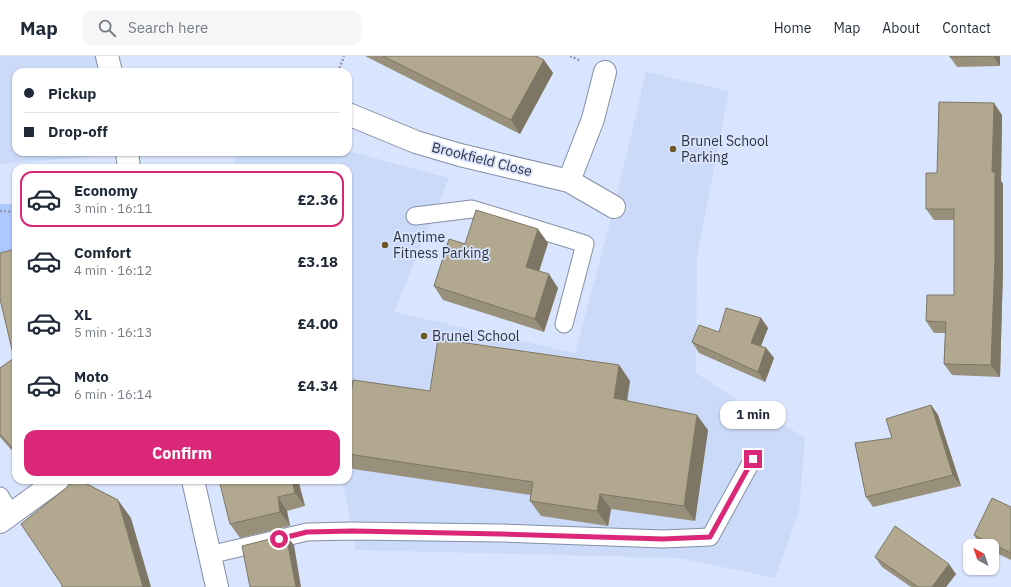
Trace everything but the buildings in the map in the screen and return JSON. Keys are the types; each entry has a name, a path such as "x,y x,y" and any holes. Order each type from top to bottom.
{"street":[{"path":"107,56 110,68"},
{"path":"569,181 593,119 605,72"},
{"name":"Brookfield Close","path":"352,116 416,142 482,161 569,181 614,207"},
{"path":"4,511 51,484"},
{"path":"193,484 217,587"}],"lane":[{"path":"415,216 472,210 585,244 564,324"},
{"path":"210,555 307,532 353,531 663,539 710,537 753,459"}],"path":[{"path":"340,68 344,56"},
{"path":"0,211 12,212"}],"shaded area":[{"path":"0,56 107,56 110,68 12,68 12,156 97,156 0,164"},
{"name":"Brunel School","path":"646,72 729,91 697,256 696,373 740,402 805,437 799,512 775,578 679,558 356,550 343,484 352,484 352,164 234,164 236,156 352,156 352,152 449,178 394,312 575,353 614,207"},
{"path":"0,204 12,204 12,255 0,258"}],"place":[{"name":"Brunel School Parking","path":"673,149"},
{"name":"Anytime Fitness Parking","path":"385,245"},
{"name":"Brunel School","path":"424,336"}],"route":[{"path":"279,539 307,532 353,531 663,539 710,537 753,459"}]}
